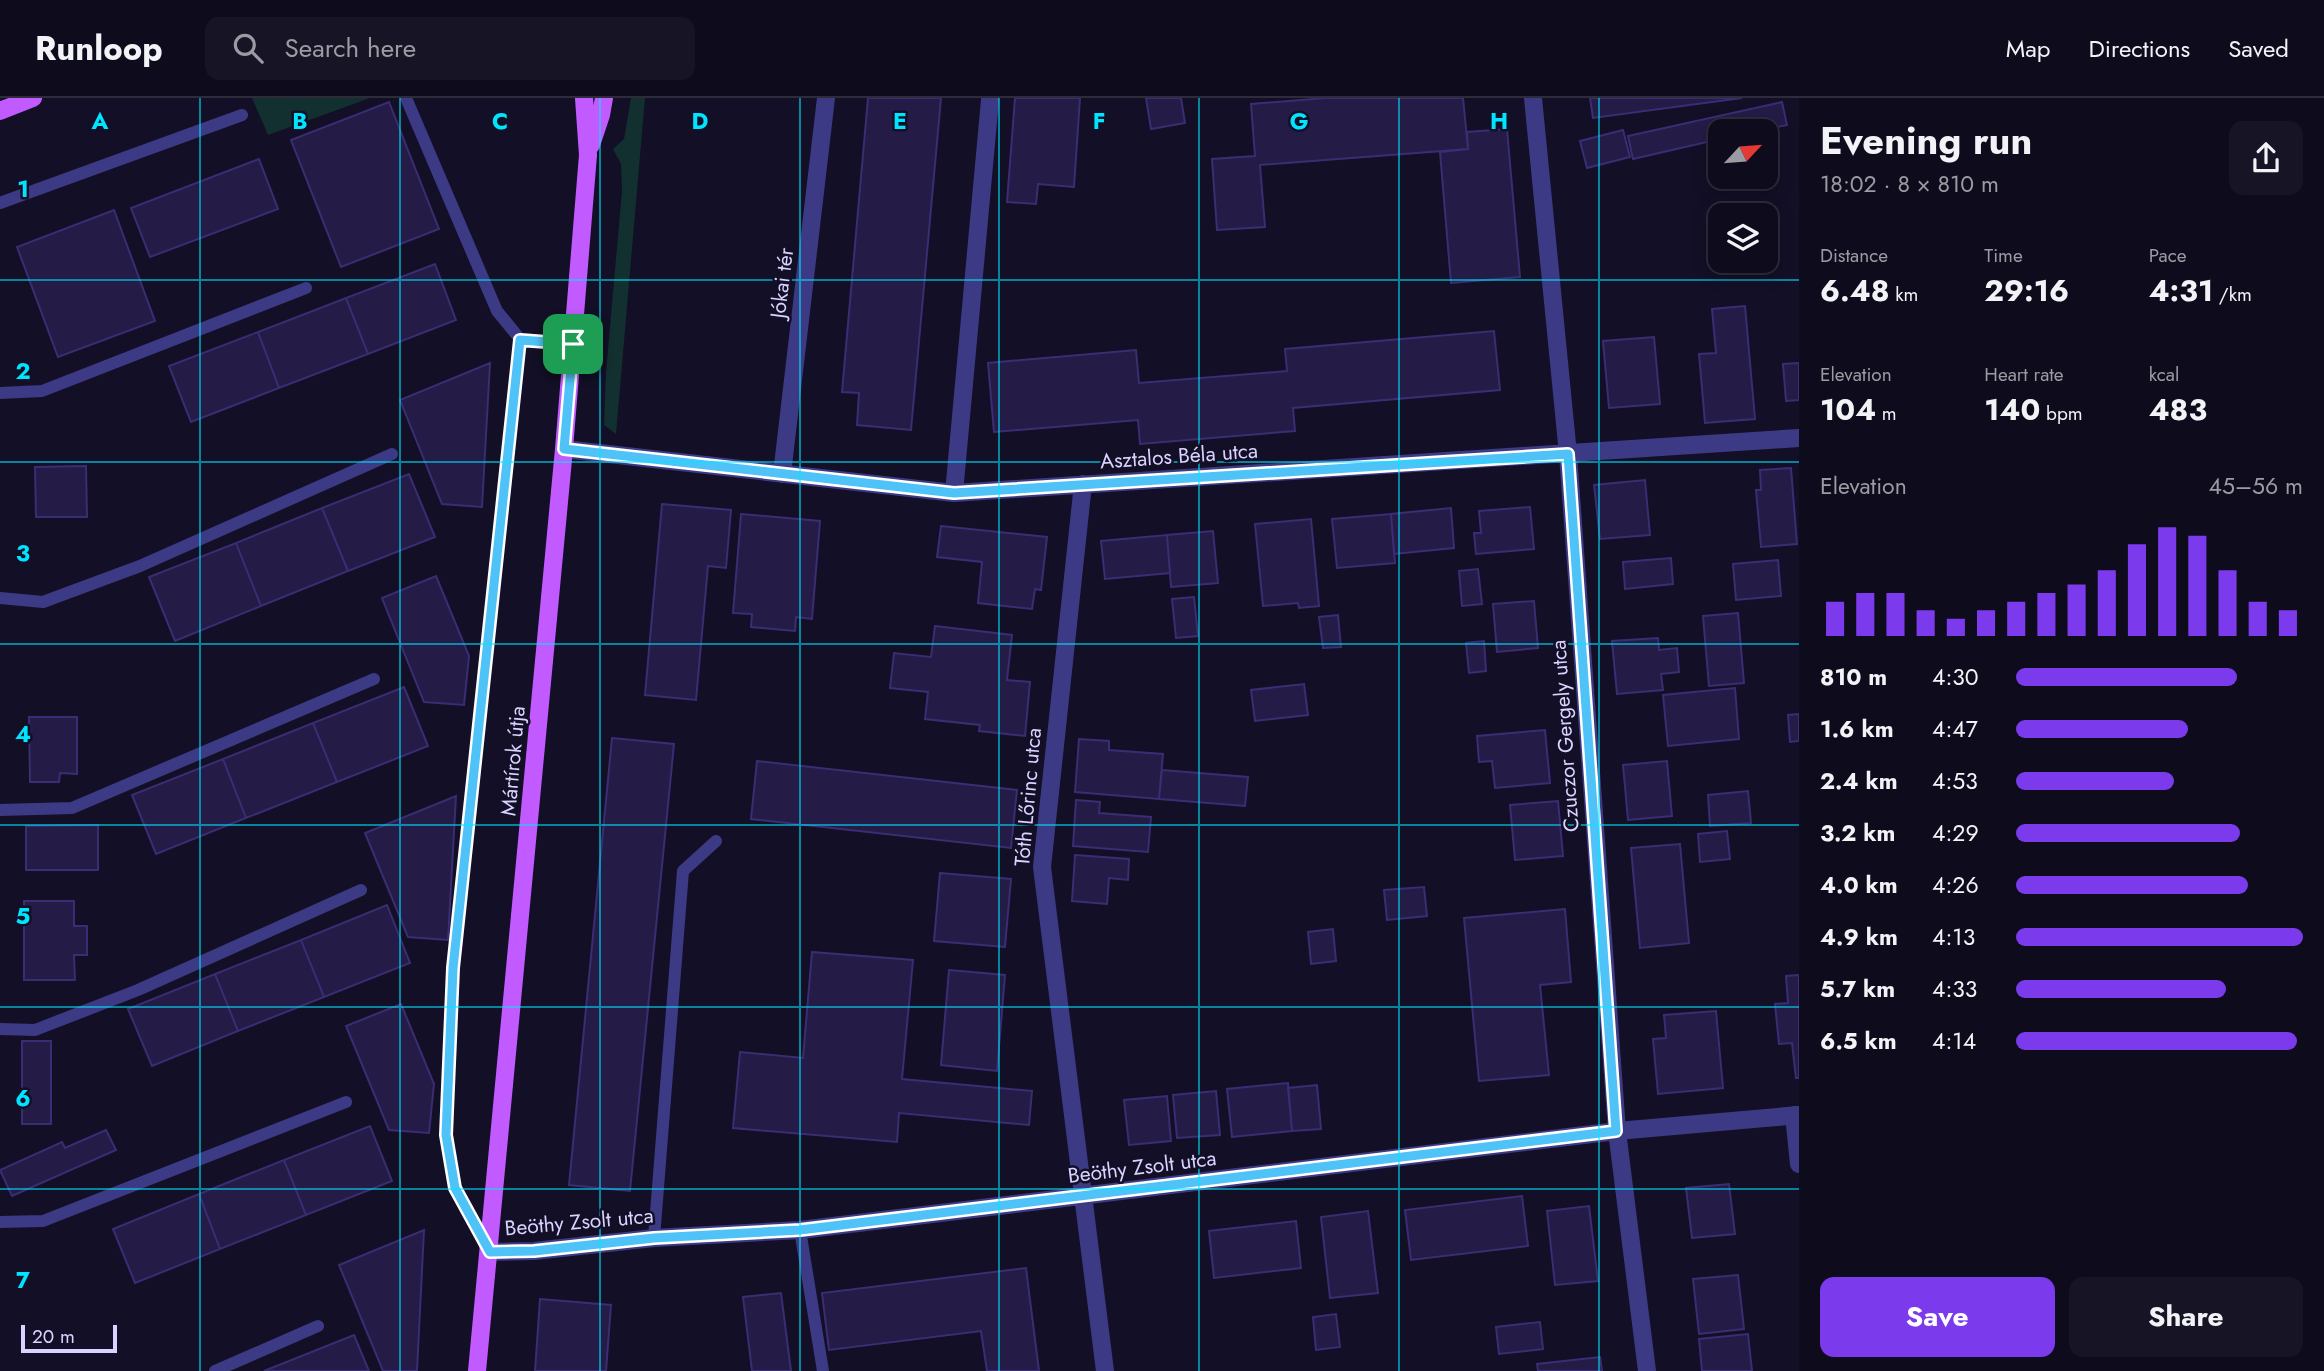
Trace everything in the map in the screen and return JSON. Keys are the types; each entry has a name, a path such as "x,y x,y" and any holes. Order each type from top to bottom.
{"main road":[{"path":"0,111 33,98"},
{"name":"Mártírok útja","path":"477,1371 573,344 588,155 584,98"},
{"name":"Mártírok útja","path":"588,155 604,98"}],"street":[{"name":"Jókai tér","path":"782,474 826,98"},
{"name":"Czuczor Gergely utca","path":"1533,98 1568,454 1616,1131 1647,1371"},
{"path":"954,493 990,100"},
{"name":"Asztalos Béla utca","path":"564,449 954,493 1799,438"},
{"name":"Tóth Lőrinc utca","path":"1083,484 1042,867 1105,1371"},
{"path":"1796,1115 1799,1164"},
{"name":"Beöthy Zsolt utca","path":"490,1252 534,1251 654,1238 800,1230 1616,1131 1796,1115"}],"lane":[{"path":"406,98 497,311 520,340 453,968 446,1135 455,1188 490,1252"},
{"path":"0,203 242,115"},
{"path":"0,393 43,391 306,288"},
{"path":"520,340 573,344"},
{"path":"0,598 43,602 140,566 392,454"},
{"path":"0,810 72,808 374,680"},
{"path":"654,1238 683,871 716,841"},
{"path":"0,1028 35,1030 138,990 361,890"},
{"path":"0,1222 43,1222 346,1102"},
{"path":"800,1230 823,1371"},
{"path":"215,1371 318,1326"}],"green space":[{"path":"252,98 370,98 268,135"},
{"path":"631,98 645,98 616,434 604,425 622,191 621,164 613,149 624,139"}],"building":[{"path":"868,98 941,98 911,430 857,425 859,393 842,392"},
{"path":"1015,98 1080,98 1074,187 1038,184 1036,204 1007,202"},
{"path":"1146,98 1181,98 1185,123 1151,129"},
{"path":"1326,98 1463,98 1468,149 1260,165 1265,227 1217,230 1212,159 1255,156 1251,104"},
{"path":"1590,98 1742,98 1593,118"},
{"path":"389,102 439,229 341,267 291,140"},
{"path":"1782,102 1787,125 1778,127 1778,119 1708,119 1708,142 1633,159 1628,136"},
{"path":"1507,129 1520,277 1451,283 1440,152 1468,149 1467,132"},
{"path":"1623,130 1630,157 1587,168 1580,141"},
{"path":"259,159 278,209 150,257 131,208"},
{"path":"114,210 155,321 58,357 17,247"},
{"path":"435,264 456,320 368,354 346,298"},
{"path":"346,298 368,354 279,388 258,332"},
{"path":"1745,306 1755,419 1705,423 1699,354 1716,353 1712,309"},
{"path":"1494,331 1500,390 1293,408 1295,431 1140,444 1138,420 994,432 988,363 1136,350 1139,383 1287,371 1285,349"},
{"path":"258,332 279,388 191,422 169,366"},
{"path":"1654,337 1660,404 1609,408 1603,341"},
{"path":"490,363 482,507 442,504 400,400"},
{"path":"1799,363 1799,400 1786,401 1783,364"},
{"path":"86,466 87,517 36,517 35,467"},
{"path":"1791,468 1797,544 1761,547 1756,490 1761,490 1760,470"},
{"path":"409,474 435,537 348,571 322,508"},
{"path":"1645,480 1650,535 1600,539 1594,485"},
{"path":"662,504 731,510 726,568 708,566 696,700 645,695"},
{"path":"1530,507 1534,549 1476,554 1474,533 1481,533 1479,511"},
{"path":"322,508 348,571 261,606 236,543"},
{"path":"1451,508 1454,548 1394,554 1391,514"},
{"path":"741,514 820,521 812,619 796,617 795,631 751,627 752,614 733,613"},
{"path":"1391,514 1395,563 1337,568 1332,519"},
{"path":"1311,519 1319,606 1299,608 1298,603 1263,606 1255,524"},
{"path":"941,526 1047,537 1041,590 1035,589 1032,609 978,603 982,562 937,557"},
{"path":"1213,531 1218,583 1171,587 1167,535"},
{"path":"1167,535 1170,573 1105,579 1101,541"},
{"path":"236,543 261,606 175,641 149,577"},
{"path":"1671,558 1673,584 1625,589 1623,562"},
{"path":"1778,560 1781,596 1736,600 1733,564"},
{"path":"1478,569 1482,604 1462,606 1459,571"},
{"path":"436,576 469,656 464,705 424,702 382,598"},
{"path":"1194,597 1198,636 1176,638 1172,599"},
{"path":"1534,601 1538,648 1497,652 1493,604"},
{"path":"1738,613 1744,683 1709,686 1703,616"},
{"path":"1338,615 1341,647 1323,648 1319,617"},
{"path":"935,626 1012,635 1007,680 1030,682 1025,736 979,731 980,725 925,719 928,692 890,688 894,653 931,657"},
{"path":"1658,638 1659,650 1677,648 1679,672 1661,674 1663,690 1617,694 1612,641"},
{"path":"1484,641 1486,671 1469,673 1466,643"},
{"path":"1304,684 1308,715 1255,721 1251,690"},
{"path":"404,687 428,746 337,782 313,723"},
{"path":"1735,688 1739,739 1668,746 1663,695"},
{"path":"1799,714 1799,741 1790,742 1788,715"},
{"path":"29,717 77,717 77,774 60,773 59,782 30,782"},
{"path":"313,723 337,782 246,818 223,759"},
{"path":"1545,730 1550,783 1495,788 1492,761 1479,762 1477,736"},
{"path":"612,738 674,744 630,1191 569,1185"},
{"path":"1079,739 1109,741 1109,750 1163,754 1159,799 1075,792"},
{"path":"223,759 246,818 156,854 132,795"},
{"path":"757,761 1017,790 1011,848 751,819"},
{"path":"1667,761 1672,816 1628,820 1623,765"},
{"path":"1162,770 1248,777 1245,806 1159,799"},
{"path":"1748,791 1751,823 1710,826 1708,795"},
{"path":"456,796 448,940 408,937 365,833"},
{"path":"1076,800 1100,802 1099,813 1151,817 1148,852 1073,846"},
{"path":"1558,801 1563,856 1515,860 1510,805"},
{"path":"98,825 98,870 26,870 26,826"},
{"path":"1727,831 1730,859 1700,862 1698,834"},
{"path":"1680,844 1689,943 1640,948 1631,848"},
{"path":"1075,855 1129,859 1128,880 1109,878 1107,904 1072,901"},
{"path":"940,873 1011,879 1005,947 934,941"},
{"path":"1424,887 1427,916 1387,920 1384,890"},
{"path":"24,901 74,901 74,926 87,926 87,955 74,955 75,980 24,980"},
{"path":"387,905 410,963 324,997 301,940"},
{"path":"1565,909 1571,982 1540,985 1549,1075 1479,1081 1464,918"},
{"path":"1333,929 1336,961 1311,964 1308,932"},
{"path":"301,940 324,997 238,1031 215,974"},
{"path":"812,952 913,960 902,1079 1032,1091 1029,1125 899,1113 897,1142 733,1128 740,1052 803,1058"},
{"path":"949,970 1005,975 997,1071 941,1065"},
{"path":"215,974 238,1031 152,1066 128,1009"},
{"path":"1799,975 1799,1078 1796,1078 1792,1043 1779,1044 1775,1004 1788,1003 1786,976"},
{"path":"401,1004 434,1084 429,1133 389,1130 346,1026"},
{"path":"1716,1011 1723,1088 1658,1094 1653,1039 1666,1038 1664,1015"},
{"path":"22,1041 51,1041 51,1124 22,1124"},
{"path":"1288,1083 1292,1131 1232,1137 1227,1089"},
{"path":"1317,1085 1321,1129 1292,1131 1288,1088"},
{"path":"1216,1091 1220,1135 1177,1138 1173,1095"},
{"path":"1167,1096 1171,1141 1129,1145 1124,1100"},
{"path":"370,1126 392,1181 306,1215 284,1160"},
{"path":"106,1130 116,1150 12,1196 0,1170 62,1142 65,1148"},
{"path":"284,1160 306,1215 220,1249 199,1194"},
{"path":"1729,1184 1735,1234 1692,1238 1686,1188"},
{"path":"199,1194 220,1249 135,1283 113,1229"},
{"path":"1522,1196 1528,1246 1411,1260 1405,1210"},
{"path":"1589,1206 1598,1281 1555,1285 1547,1211"},
{"path":"1368,1211 1378,1293 1330,1298 1321,1217"},
{"path":"1296,1221 1301,1268 1214,1278 1209,1231"},
{"path":"424,1230 417,1371 383,1371 339,1265"},
{"path":"1026,1268 1039,1371 987,1371 981,1331 829,1350 822,1293"},
{"path":"1738,1275 1744,1329 1699,1334 1693,1279"},
{"path":"781,1293 791,1371 752,1371 743,1297"},
{"path":"540,1299 611,1305 606,1371 535,1371"},
{"path":"1336,1314 1340,1347 1316,1350 1313,1317"},
{"path":"1540,1322 1543,1349 1499,1354 1496,1327"},
{"path":"1748,1334 1752,1371 1702,1371 1699,1339"},
{"path":"354,1335 369,1371 264,1371"},
{"path":"1600,1357 1602,1371 1538,1371 1537,1364"}],"route":[{"path":"520,340 573,344 564,449 782,474 954,493 1568,454 1616,1131 800,1230 654,1238 534,1251 490,1252 455,1188 446,1135 453,968 520,340"}]}
